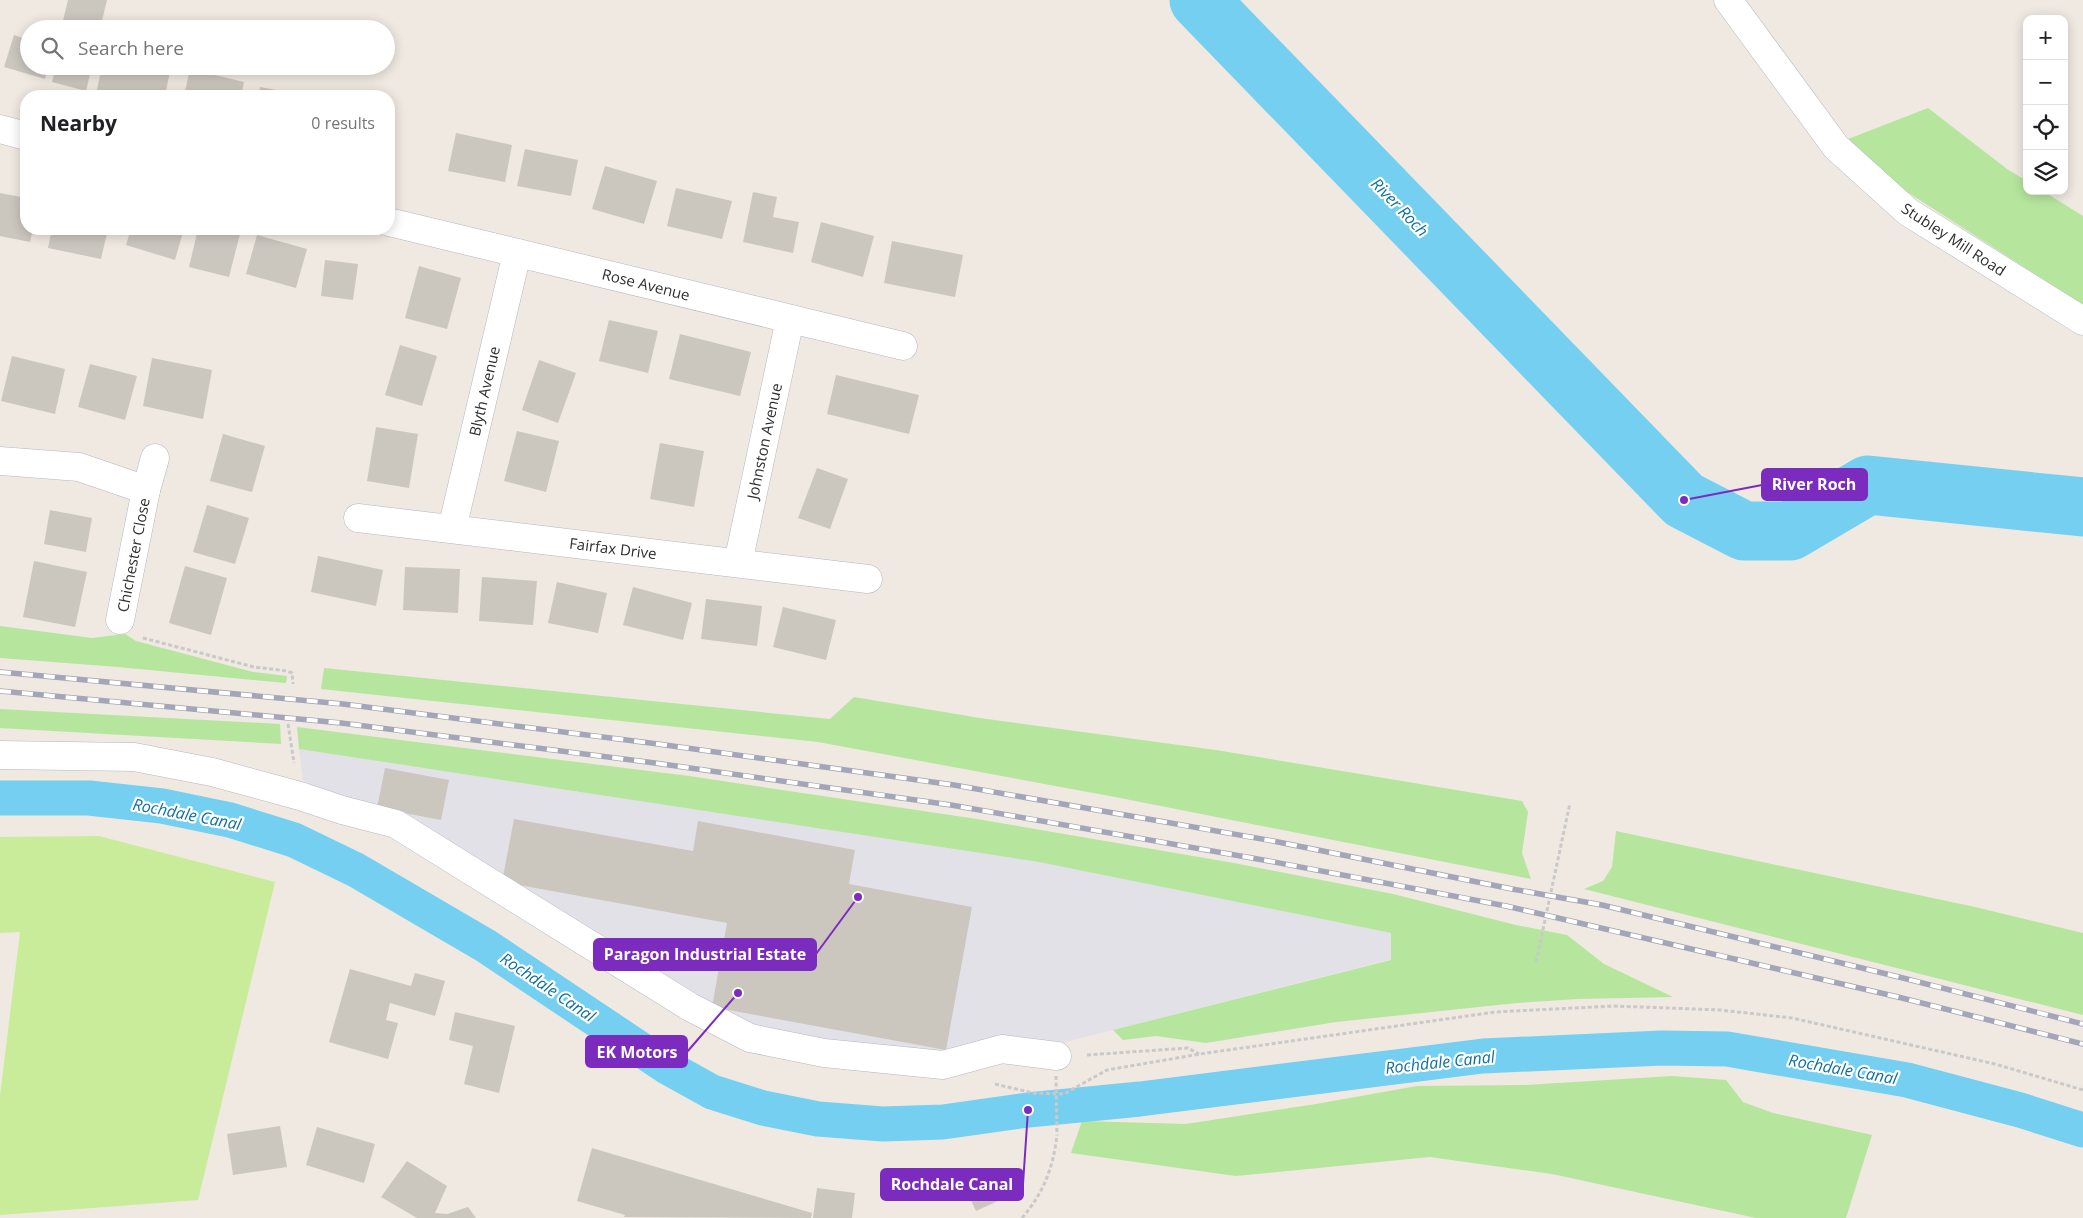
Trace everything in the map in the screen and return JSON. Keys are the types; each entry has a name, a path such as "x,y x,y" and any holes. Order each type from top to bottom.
{"street":[{"name":"Stubley Mill Road","path":"1728,0 1836,147 1908,212 2083,321"},
{"path":"0,129 20,134"},
{"name":"Rose Avenue","path":"395,223 903,346"},
{"name":"Blyth Avenue","path":"452,529 517,253"},
{"name":"Johnston Avenue","path":"738,563 790,319"},
{"path":"146,490 155,458"},
{"name":"Chichester Close","path":"0,461 79,468 146,490 120,620"},
{"name":"Fairfax Drive","path":"358,518 868,578"},
{"path":"0,755 134,757 212,772 396,824 690,1007 750,1038 824,1053 943,1066 1002,1050 1057,1066"}],"path":[{"path":"120,620 137,637 254,667 287,670 292,673 293,684"},
{"path":"1536,962 1570,803"},
{"path":"988,1082 1033,1093 1064,1094 1107,1070 1200,1054 1495,1012 1614,1006 1720,1010 1792,1018 1862,1032 1994,1064 2083,1090"},
{"path":"1022,1218 1035,1202 1054,1162 1057,1135 1057,1066 1188,1048 1200,1054"}],"shaded area":[{"path":"299,749 1039,862 1391,933 1392,959 1066,1042 981,1061 936,1078 740,1047 397,834 303,780"}],"green space":[{"path":"1928,108 2007,169 2023,179 2023,195 2049,195 2083,216 2083,305 1887,179 1843,141"},
{"path":"0,626 92,638 125,634 136,641 253,672 287,676 286,683 0,658"},
{"path":"324,668 830,719 854,697 980,718 1216,750 1522,801 1528,812 1522,853 1531,879 1115,797 818,742 321,689"},
{"path":"0,709 280,724 281,744 0,728"},
{"path":"297,727 689,776 977,819 1234,863 1393,894 1516,925 1567,935 1604,964 1673,997 1578,999 1517,1003 1336,1022 1206,1043 1156,1036 1123,1040 1113,1030 1391,960 1391,933 1039,862 299,749"},
{"path":"1616,831 1975,907 2083,933 2083,1015 1584,889 1603,881 1612,867"},
{"path":"99,836 275,882 198,1200 0,1215 0,1096 20,932 0,933 0,837"},
{"path":"1672,1076 1726,1080 1743,1102 1773,1113 1872,1135 1846,1218 1756,1218 1552,1174 1430,1157 1236,1176 1071,1153 1082,1121 1186,1124 1417,1086 1526,1085"}],"building":[{"path":"68,0 107,0 102,20 63,20"},
{"path":"14,35 20,37 20,72 4,67"},
{"path":"31,75 46,75 45,79"},
{"path":"54,75 90,75 86,90 52,82"},
{"path":"100,75 169,75 166,90 97,90"},
{"path":"189,75 215,75 244,82 242,90 185,90"},
{"path":"260,87 276,90 260,90"},
{"path":"456,133 512,145 505,182 448,171"},
{"path":"525,149 578,160 571,196 517,186"},
{"path":"605,166 657,181 644,224 592,209"},
{"path":"676,188 732,201 722,239 667,226"},
{"path":"753,192 777,197 773,217 799,222 793,253 743,242"},
{"path":"0,193 20,197 20,235 32,235 30,242 0,236"},
{"path":"821,222 874,236 863,277 811,262"},
{"path":"51,235 107,235 101,259 48,248"},
{"path":"129,235 182,235 175,260 126,245"},
{"path":"197,235 240,235 229,277 189,267"},
{"path":"257,235 307,249 296,288 246,274"},
{"path":"892,241 963,255 955,297 884,283"},
{"path":"325,260 358,264 353,300 321,296"},
{"path":"419,266 461,278 447,329 405,318"},
{"path":"609,320 658,331 648,373 599,361"},
{"path":"680,334 751,352 740,396 669,379"},
{"path":"400,345 437,356 422,406 385,395"},
{"path":"12,356 65,369 55,414 1,401"},
{"path":"152,358 212,370 203,419 143,406"},
{"path":"539,360 576,373 558,423 522,410"},
{"path":"90,364 137,376 125,420 78,407"},
{"path":"836,375 919,395 909,434 827,414"},
{"path":"376,427 418,434 409,488 367,481"},
{"path":"517,431 559,441 546,492 504,481"},
{"path":"223,434 265,446 252,492 210,481"},
{"path":"660,443 704,451 694,507 650,499"},
{"path":"817,468 848,479 830,529 798,518"},
{"path":"207,505 249,518 235,564 193,552"},
{"path":"50,510 92,518 86,552 44,544"},
{"path":"318,556 383,570 376,606 311,592"},
{"path":"34,561 87,572 75,627 23,617"},
{"path":"185,566 227,578 211,635 169,623"},
{"path":"405,567 460,569 458,613 403,610"},
{"path":"482,577 537,581 533,625 479,621"},
{"path":"557,582 607,593 598,633 548,623"},
{"path":"633,587 692,603 683,640 623,625"},
{"path":"706,599 762,606 757,646 701,639"},
{"path":"783,607 836,620 826,660 773,647"},
{"path":"385,768 449,780 441,820 377,808"},
{"path":"514,819 693,851 698,821 855,850 849,884 972,907 946,1050 712,1007 727,923 502,882"},
{"path":"350,969 411,986 415,973 445,981 435,1016 390,1003 386,1020 398,1023 388,1059 329,1042"},
{"path":"455,1012 515,1026 499,1093 464,1084 473,1046 449,1040"},
{"path":"280,1126 287,1167 233,1175 227,1134"},
{"path":"317,1127 375,1144 364,1183 306,1165"},
{"path":"592,1148 812,1213 811,1218 624,1217 625,1215 577,1201"},
{"path":"407,1161 447,1186 435,1213 447,1214 468,1207 476,1218 417,1218 381,1197"},
{"path":"1001,1168 1013,1194 976,1211 964,1185"},
{"path":"817,1188 855,1193 852,1218 813,1218"}],"waterway":[{"name":"River Roch","path":"1199,0 1684,500 1744,531 1790,531 1868,485 2083,507"},
{"name":"Rochdale Canal","path":"0,798 89,798 162,806 230,820 294,840 356,870 486,946 667,1067 712,1092 763,1108 818,1119 883,1124 943,1122 1028,1110 1140,1099 1483,1056 1662,1048 1727,1049 1907,1080 2020,1110 2083,1130"}],"railway":[{"path":"0,672 343,704 658,744 954,785 1273,841 1602,905 2083,1024"},
{"path":"0,691 341,723 655,763 951,805 1269,861 1506,906 1898,997 2083,1044"}],"place":[{"name":"River Roch","path":"1684,500"},
{"name":"Paragon Industrial Estate","path":"858,897"},
{"name":"EK Motors","path":"738,993"},
{"name":"Rochdale Canal","path":"1028,1110"}]}
